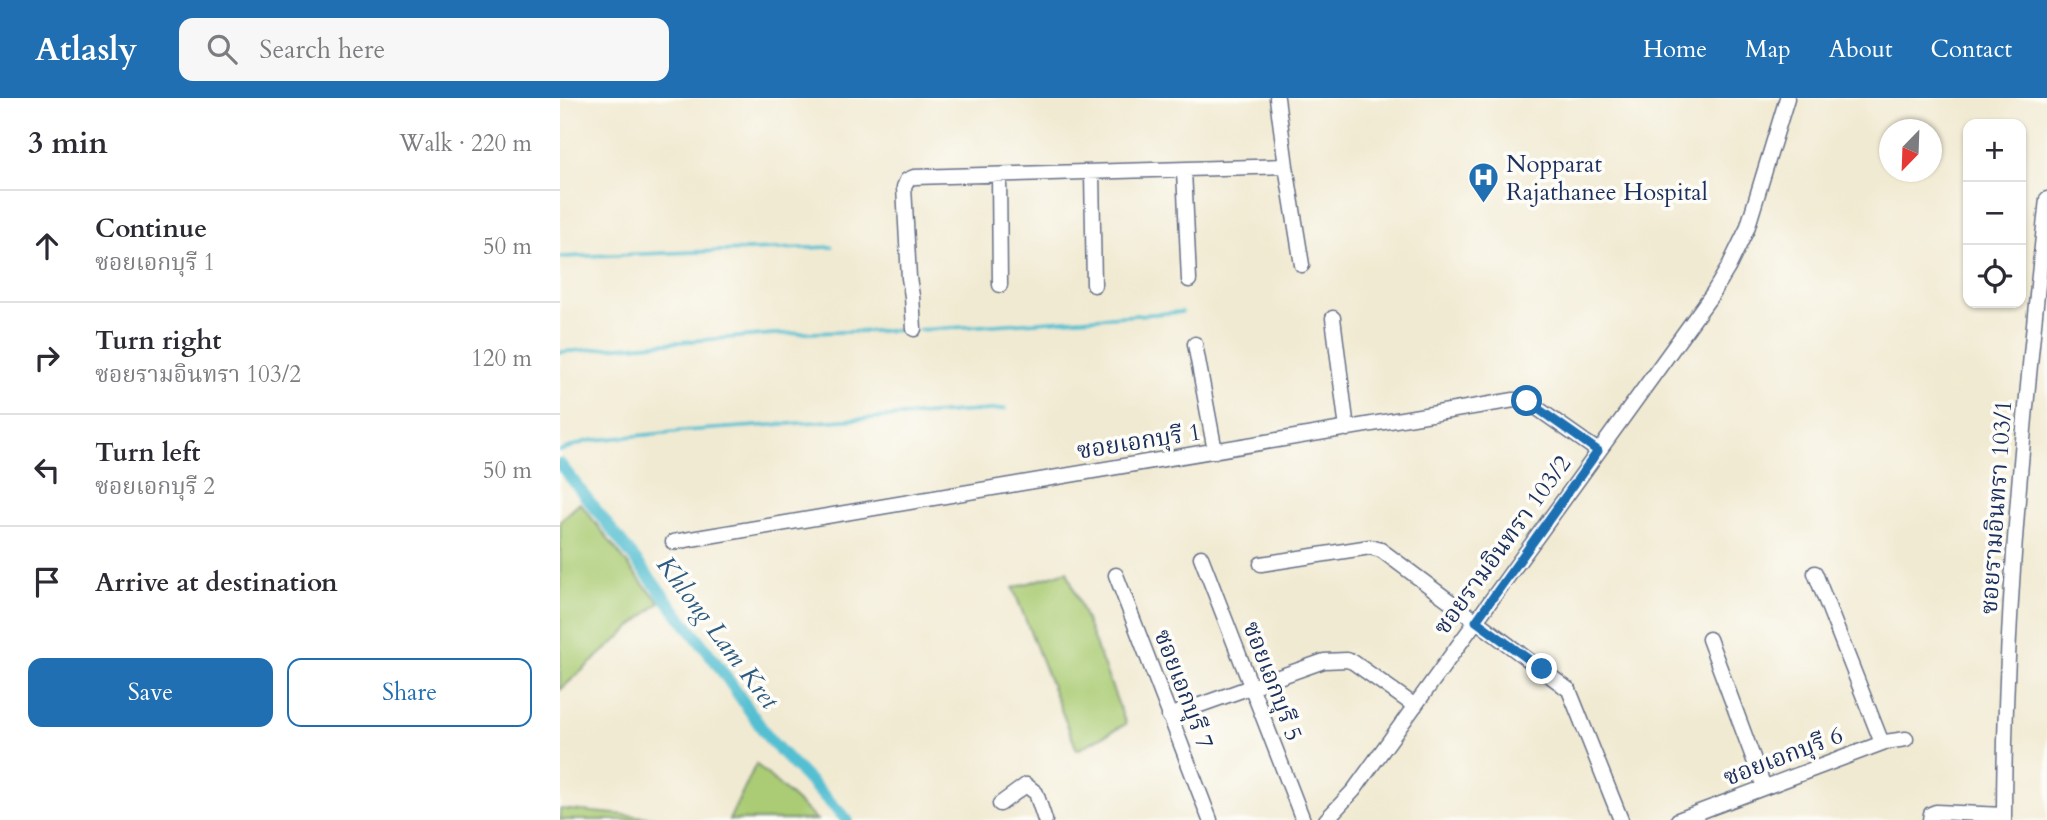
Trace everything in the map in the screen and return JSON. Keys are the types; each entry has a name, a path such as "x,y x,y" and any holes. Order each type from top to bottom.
{"street":[{"path":"1278,98 1302,265"},
{"name":"ซอยรามอินทรา 103/2","path":"1326,820 1354,790 1713,293 1746,229 1787,98"},
{"path":"914,329 905,213 904,187 907,180 914,177 1286,166"},
{"path":"1184,170 1188,280"},
{"path":"1092,173 1094,285"},
{"path":"999,175 1000,285"},
{"name":"ซอยรามอินทรา 103/1","path":"2004,817 2006,688 2016,529 2047,199"},
{"path":"1333,318 1347,429"},
{"path":"1195,344 1215,451"},
{"name":"ซอยเอกบุรี 1","path":"673,542 1522,400 1598,451"},
{"path":"1261,564 1376,548 1569,691 1621,820"},
{"name":"ซอยเอกบุรี 5","path":"1201,557 1303,820"},
{"path":"1815,573 1882,743"},
{"name":"ซอยเอกบุรี 7","path":"1116,575 1210,820"},
{"path":"1709,639 1764,788"},
{"path":"1169,716 1324,661 1347,660 1415,706"},
{"name":"ซอยเอกบุรี 6","path":"1678,820 1882,743 1906,738"},
{"path":"1000,804 1026,785 1036,793 1045,820"},
{"path":"1930,820 1931,814 1936,812 2004,817"}],"green space":[{"path":"580,503 660,602 560,690 560,521"},
{"path":"1067,571 1126,724 1077,750 1013,588"},
{"path":"756,764 817,820 729,820"},
{"path":"560,809 679,820 560,820"}],"waterway":[{"path":"560,257 832,247"},
{"path":"919,330 1182,312"},
{"path":"560,352 774,334 911,330"},
{"path":"560,451 587,441 683,431 1005,409"},
{"name":"Khlong Lam Kret","path":"560,464 715,661 770,740 847,820"}],"place":[{"name":"Nopparat Rajathanee Hospital","path":"1483,205"}],"route":[{"path":"1527,401 1598,451 1476,621 1542,669"}]}
